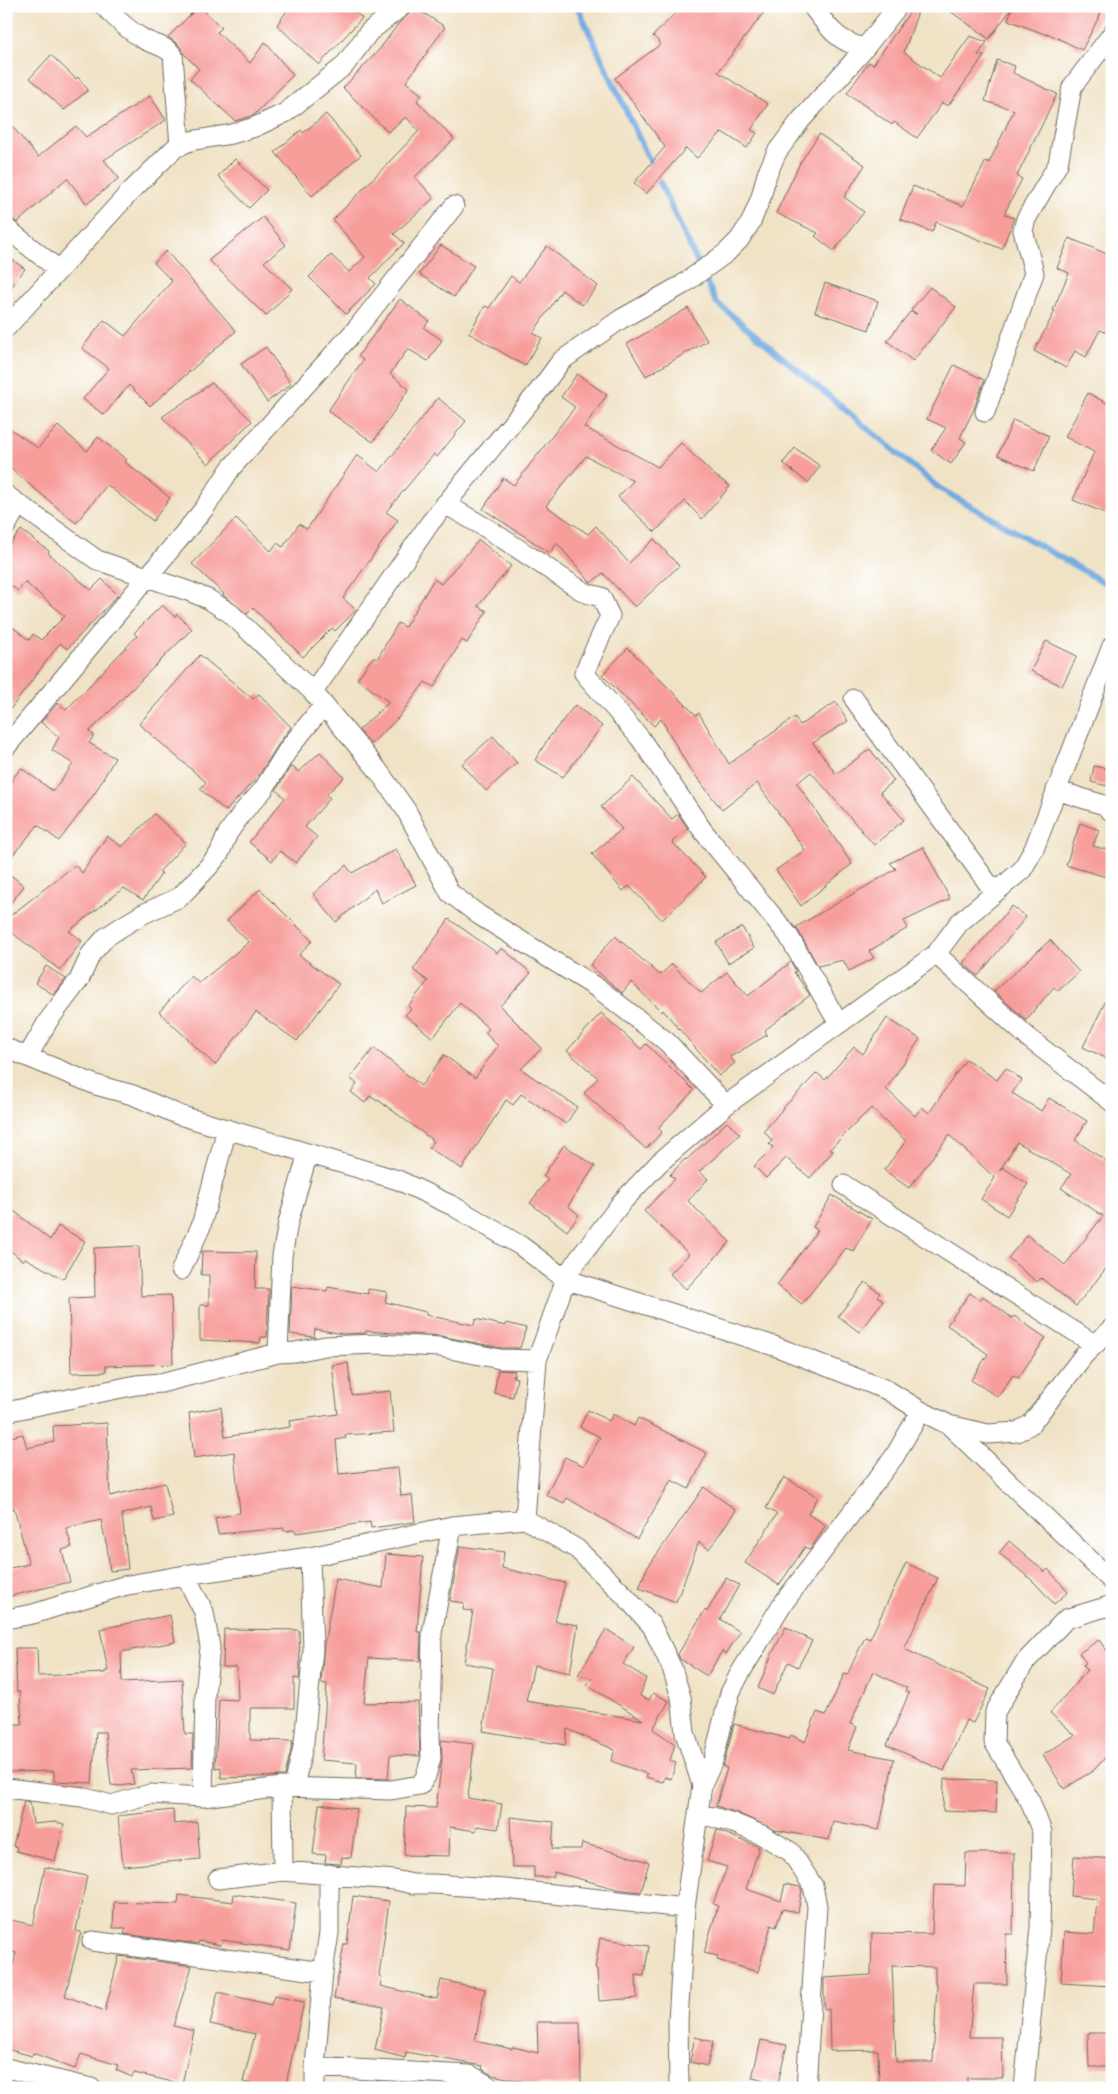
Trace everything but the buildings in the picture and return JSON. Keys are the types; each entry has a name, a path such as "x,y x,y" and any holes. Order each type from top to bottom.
{"street":[{"path":"104,6 145,40 169,49 173,54 180,146"},
{"path":"6,328 130,192 180,146 190,141 255,128 285,113 344,66 369,32 402,6"},
{"path":"812,6 841,40 850,45 865,48"},
{"path":"28,1056 48,1021 79,980 91,954 106,937 143,914 180,897 219,854 228,833 242,813 264,790 430,523 561,362 621,319 682,285 726,253 739,240 751,222 761,197 766,174 777,152 800,121 865,48 898,6"},
{"path":"986,412 1034,273 1023,230 1026,219 1058,164 1072,86 1112,34"},
{"path":"6,747 204,509 231,468 358,327 454,206"},
{"path":"6,228 59,270"},
{"path":"6,526 13,500 97,560 208,599 230,613 319,699 395,792 450,893 479,915 606,995 667,1042 726,1105"},
{"path":"445,504 488,529 586,593 601,597 610,616 584,673 640,738 703,831 788,935 839,1024"},
{"path":"525,1518 537,1360 565,1279 622,1202 659,1164 726,1105 936,954 959,923 1022,870 1034,849 1112,646"},
{"path":"854,699 995,893"},
{"path":"1056,790 1104,805 1112,812"},
{"path":"936,954 1031,1040 1112,1102"},
{"path":"6,1048 96,1085 132,1095 179,1115 398,1180 453,1206 521,1246 565,1279 777,1347 887,1390 920,1412 949,1424 988,1434 1017,1432 1031,1424 1094,1344 1112,1328"},
{"path":"181,1270 201,1226 227,1129"},
{"path":"278,1353 282,1256 288,1223 308,1153"},
{"path":"844,1185 1094,1344"},
{"path":"6,1412 136,1385 161,1383 278,1353 295,1352 325,1346 378,1344 440,1348 500,1359 537,1360"},
{"path":"679,2088 678,2021 685,1908 702,1785 713,1761 730,1693 781,1606 894,1457 920,1412"},
{"path":"949,1424 1112,1581"},
{"path":"6,1619 33,1614 124,1586 184,1575 310,1557 452,1526 525,1518 577,1549 624,1595 652,1626 672,1668 680,1697 685,1733 702,1785"},
{"path":"6,1788 82,1797 111,1805 150,1794 202,1797 288,1787 391,1790 420,1785 426,1776 431,1758 432,1633 452,1526"},
{"path":"283,1871 288,1787 304,1742 313,1650 310,1557"},
{"path":"184,1575 204,1612 210,1647 205,1695 202,1797"},
{"path":"1024,2088 1040,1926 1042,1832 1030,1801 994,1742 995,1712 1025,1662 1066,1619 1112,1605"},
{"path":"698,1813 733,1823 762,1835 791,1852 812,1886 817,1906 806,2088"},
{"path":"218,1879 283,1871 394,1880 413,1884 505,1889 685,1908"},
{"path":"315,2088 314,2067 323,1972 329,1933 330,1874"},
{"path":"92,1942 323,1972"},
{"path":"314,2067 470,2075 492,2088"},
{"path":"6,2068 91,2088"}],"waterway":[{"path":"577,6 716,302 939,488 1112,587"}]}
